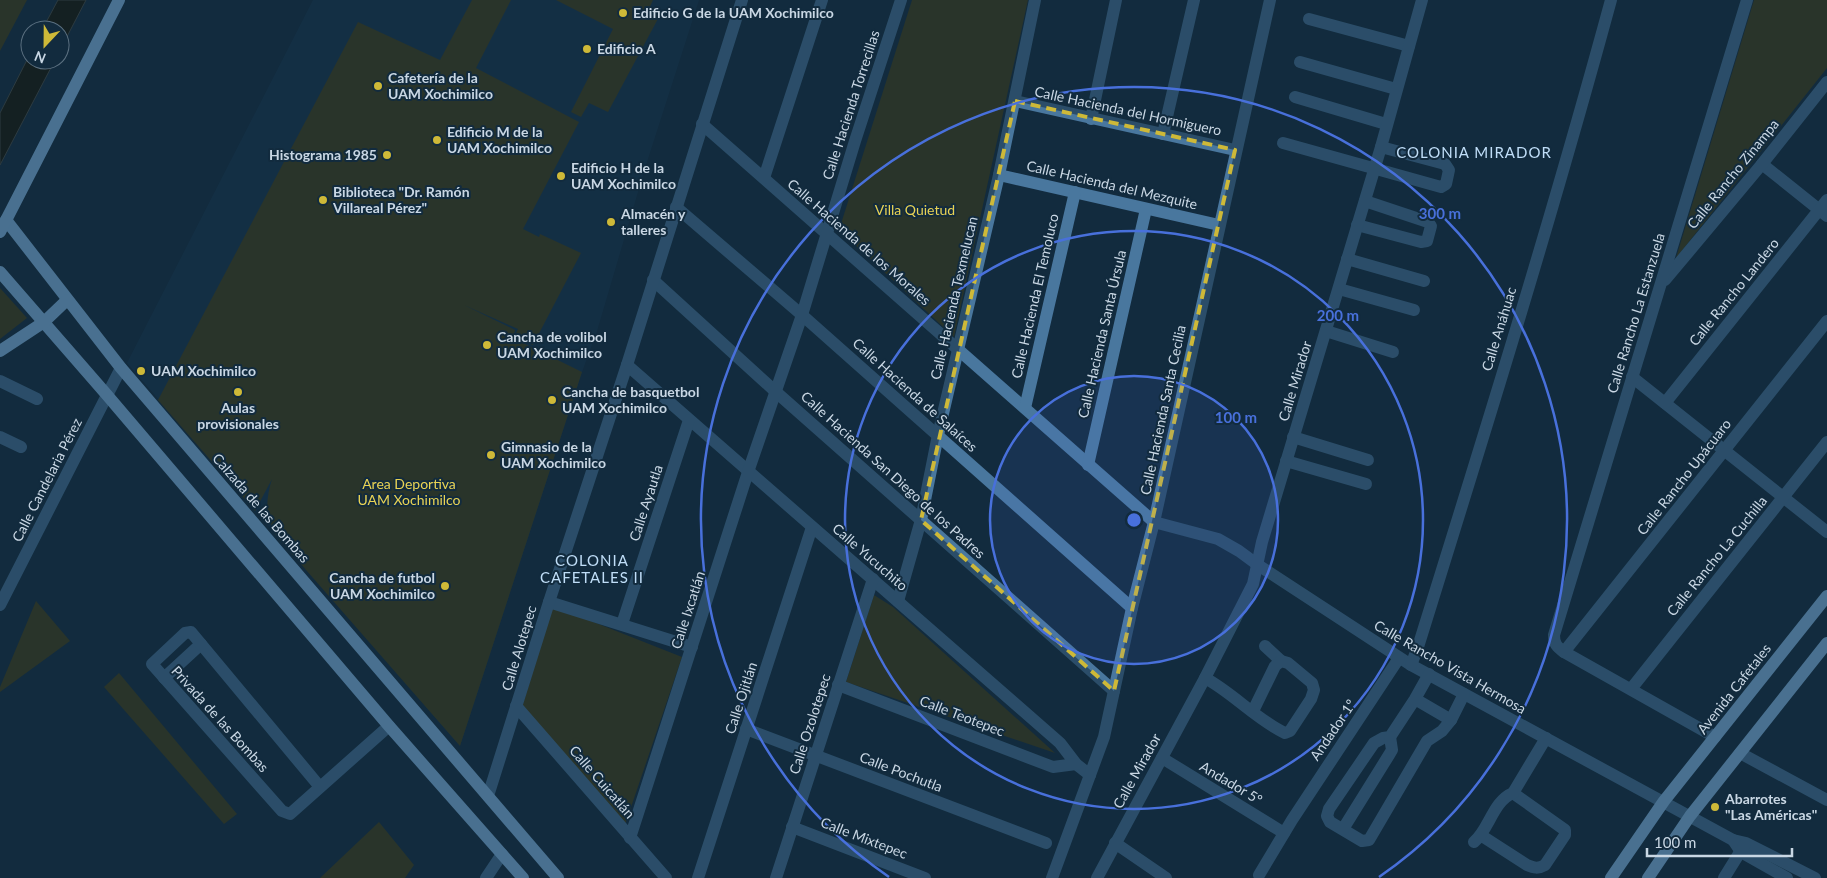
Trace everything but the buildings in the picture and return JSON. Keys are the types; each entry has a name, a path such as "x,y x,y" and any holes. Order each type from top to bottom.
{"main road":[{"path":"0,232 119,0"},
{"name":"Calzada de las Bombas","path":"6,220 121,368 558,878"},
{"path":"0,272 108,395 389,726 523,878"},
{"path":"0,351 44,322 67,300"},
{"name":"Avenida Cafetales","path":"1612,878 1664,801 1827,596"},
{"path":"1648,878 1690,816 1827,643"}],"street":[{"name":"Calle Alotepec","path":"488,796 742,0"},
{"path":"764,178 822,0"},
{"name":"Calle Hacienda Torrecillas","path":"776,392 901,0"},
{"name":"Calle Hacienda Texmelucan","path":"898,601 921,520 938,435 999,175 1035,0"},
{"path":"1091,119 1116,0"},
{"path":"1163,134 1194,0"},
{"name":"Calle Hacienda Santa Cecilia","path":"1052,878 1104,737 1132,608 1154,522 1235,150 1270,0"},
{"name":"Calle Mirador","path":"1097,878 1205,678 1253,584 1262,542 1381,147 1422,0"},
{"name":"Calle Anáhuac","path":"1411,665 1469,484 1560,182 1611,0"},
{"name":"Calle Rancho La Estanzuela","path":"1564,652 1554,642 1554,635 1747,0"},
{"path":"1309,19 1409,46"},
{"path":"1300,62 1396,89"},
{"name":"Calle Rancho Zinampa","path":"1662,284 1762,164 1827,82"},
{"path":"1295,97 1386,124"},
{"name":"Calle Hacienda del Hormiguero","path":"1015,101 1235,150"},
{"name":"Calle Hacienda de los Morales","path":"702,124 1154,522"},
{"path":"1283,143 1441,187 1446,184 1449,170 1444,164 1381,147"},
{"path":"1762,164 1824,208"},
{"name":"Calle Hacienda del Mezquite","path":"999,175 1220,225"},
{"name":"Calle Hacienda El Temoluco","path":"1025,408 1075,192"},
{"path":"1357,225 1421,242 1427,241 1431,226 1428,222 1365,201"},
{"name":"Calle Hacienda de Salaíces","path":"676,207 802,314 1132,608"},
{"name":"Calle Hacienda Santa Úrsula","path":"1088,465 1146,208"},
{"name":"Calle Rancho Landero","path":"1665,403 1824,208"},
{"path":"1347,259 1424,281"},
{"name":"Calle Hacienda San Diego de los Padres","path":"653,280 776,392 1114,691"},
{"path":"1339,289 1414,310"},
{"name":"Calle Rancho Upácuaro","path":"1564,652 1827,320"},
{"path":"1326,331 1393,352"},
{"name":"Calle Yucuchito","path":"627,365 1060,744 1076,764 1090,775"},
{"name":"Calle Candelaria Pérez","path":"0,605 121,368"},
{"path":"1632,377 1827,532"},
{"path":"0,381 37,399"},
{"name":"Calle Ixcatlán","path":"630,838 748,472 776,392"},
{"name":"Calle Ayautla","path":"622,624 689,420"},
{"path":"0,436 21,447"},
{"path":"1293,437 1368,460"},
{"name":"Calle Rancho La Cuchilla","path":"1630,689 1827,442"},
{"path":"1286,461 1366,484"},
{"name":"Calle Rancho Vista Hermosa","path":"1154,522 1218,539 1240,551 1258,565 1411,665 1664,801 1740,845 1783,873 1815,878"},
{"name":"Calle Ojitlán","path":"698,878 812,527"},
{"name":"Calle Ozolotepec","path":"776,878 873,579"},
{"path":"549,602 692,647"},
{"name":"Privada de las Bombas","path":"320,787 191,632 185,633 155,660 152,664 164,678 282,811 290,814 389,726"},
{"path":"164,678 201,644"},
{"path":"1205,678 1217,684 1285,732 1290,731 1311,699 1314,690 1312,683 1288,663 1281,661 1265,646"},
{"path":"1564,652 1715,737"},
{"name":"Andador 1º","path":"1259,875 1292,820 1400,658"},
{"path":"1253,711 1276,666 1281,661"},
{"path":"1343,829 1392,750 1390,737 1429,674"},
{"name":"Calle Teotepec","path":"838,685 1053,767 1076,764"},
{"path":"1390,737 1383,738 1374,743 1329,809 1327,816 1330,822 1362,840 1369,840 1427,741 1442,731 1451,720 1464,694"},
{"path":"1415,699 1451,720"},
{"name":"Calle Cuicatlán","path":"516,706 666,878"},
{"name":"Calle Pochutla","path":"746,729 1046,843"},
{"path":"1513,793 1566,830 1546,865 1540,868 1534,868 1478,839 1501,802 1513,793 1546,738"},
{"path":"1740,753 1826,797"},
{"name":"Andador 5º","path":"1162,758 1284,833"},
{"name":"Calle Mixtepec","path":"792,827 925,878"},
{"path":"1115,843 1166,878"},
{"path":"1724,878 1740,845"},
{"path":"486,878 502,854"}],"highlighted area":[{"path":"1015,101 1235,150 1114,691 921,520"}],"shaded area":[{"path":"58,0 86,0 70,31 70,20 47,20"},
{"path":"313,0 699,0 645,168 597,331 460,746 127,363"},
{"path":"22,70 50,70 0,165 0,113"}],"green space":[{"path":"0,0 27,0 0,51"},
{"name":"Area Deportiva UAM Xochimilco","path":"472,0 511,0 476,68 579,122 523,229 539,237 540,234 581,253 533,345 514,337 518,329 464,305 515,330 513,338 582,372 460,746 278,538 271,524 267,502 272,479 255,511 158,400 358,22 440,60"},
{"path":"556,0 653,0 649,9 660,15 608,112 589,103 581,117 571,112 613,29"},
{"name":"Villa Quietud","path":"912,0 1028,0 954,337 839,230"},
{"path":"1754,0 1827,0 1827,68 1676,258"},
{"path":"0,288 27,318 0,339"},
{"path":"874,595 893,607 1055,753 846,682"},
{"path":"36,601 70,641 0,692 0,687"},
{"path":"553,606 682,657 625,825 522,707"},
{"path":"119,673 237,814 224,824 104,687"},
{"path":"379,822 414,865 405,878 320,878"}],"place":[{"name":"Edificio G de la UAM Xochimilco","path":"623,13"},
{"name":"Edificio A","path":"587,49"},
{"name":"Cafetería de la UAM Xochimilco","path":"378,86"},
{"name":"Edificio M de la UAM Xochimilco","path":"437,140"},
{"name":"Histograma 1985","path":"387,155"},
{"name":"Edificio H de la UAM Xochimilco","path":"561,176"},
{"name":"Biblioteca \"Dr. Ramón Villareal Pérez\"","path":"323,200"},
{"name":"Almacén y talleres","path":"611,222"},
{"name":"Cancha de volibol UAM Xochimilco","path":"487,345"},
{"name":"UAM Xochimilco","path":"141,371"},
{"name":"Aulas provisionales","path":"238,392"},
{"name":"Cancha de basquetbol UAM Xochimilco","path":"552,400"},
{"name":"Gimnasio de la UAM Xochimilco","path":"491,455"},
{"name":"Cancha de futbol UAM Xochimilco","path":"445,586"},
{"name":"Abarrotes \"Las Américas\"","path":"1715,807"}],"district":[{"name":"COLONIA MIRADOR","path":"1474,153"},
{"name":"COLONIA CAFETALES II","path":"592,570"}]}
